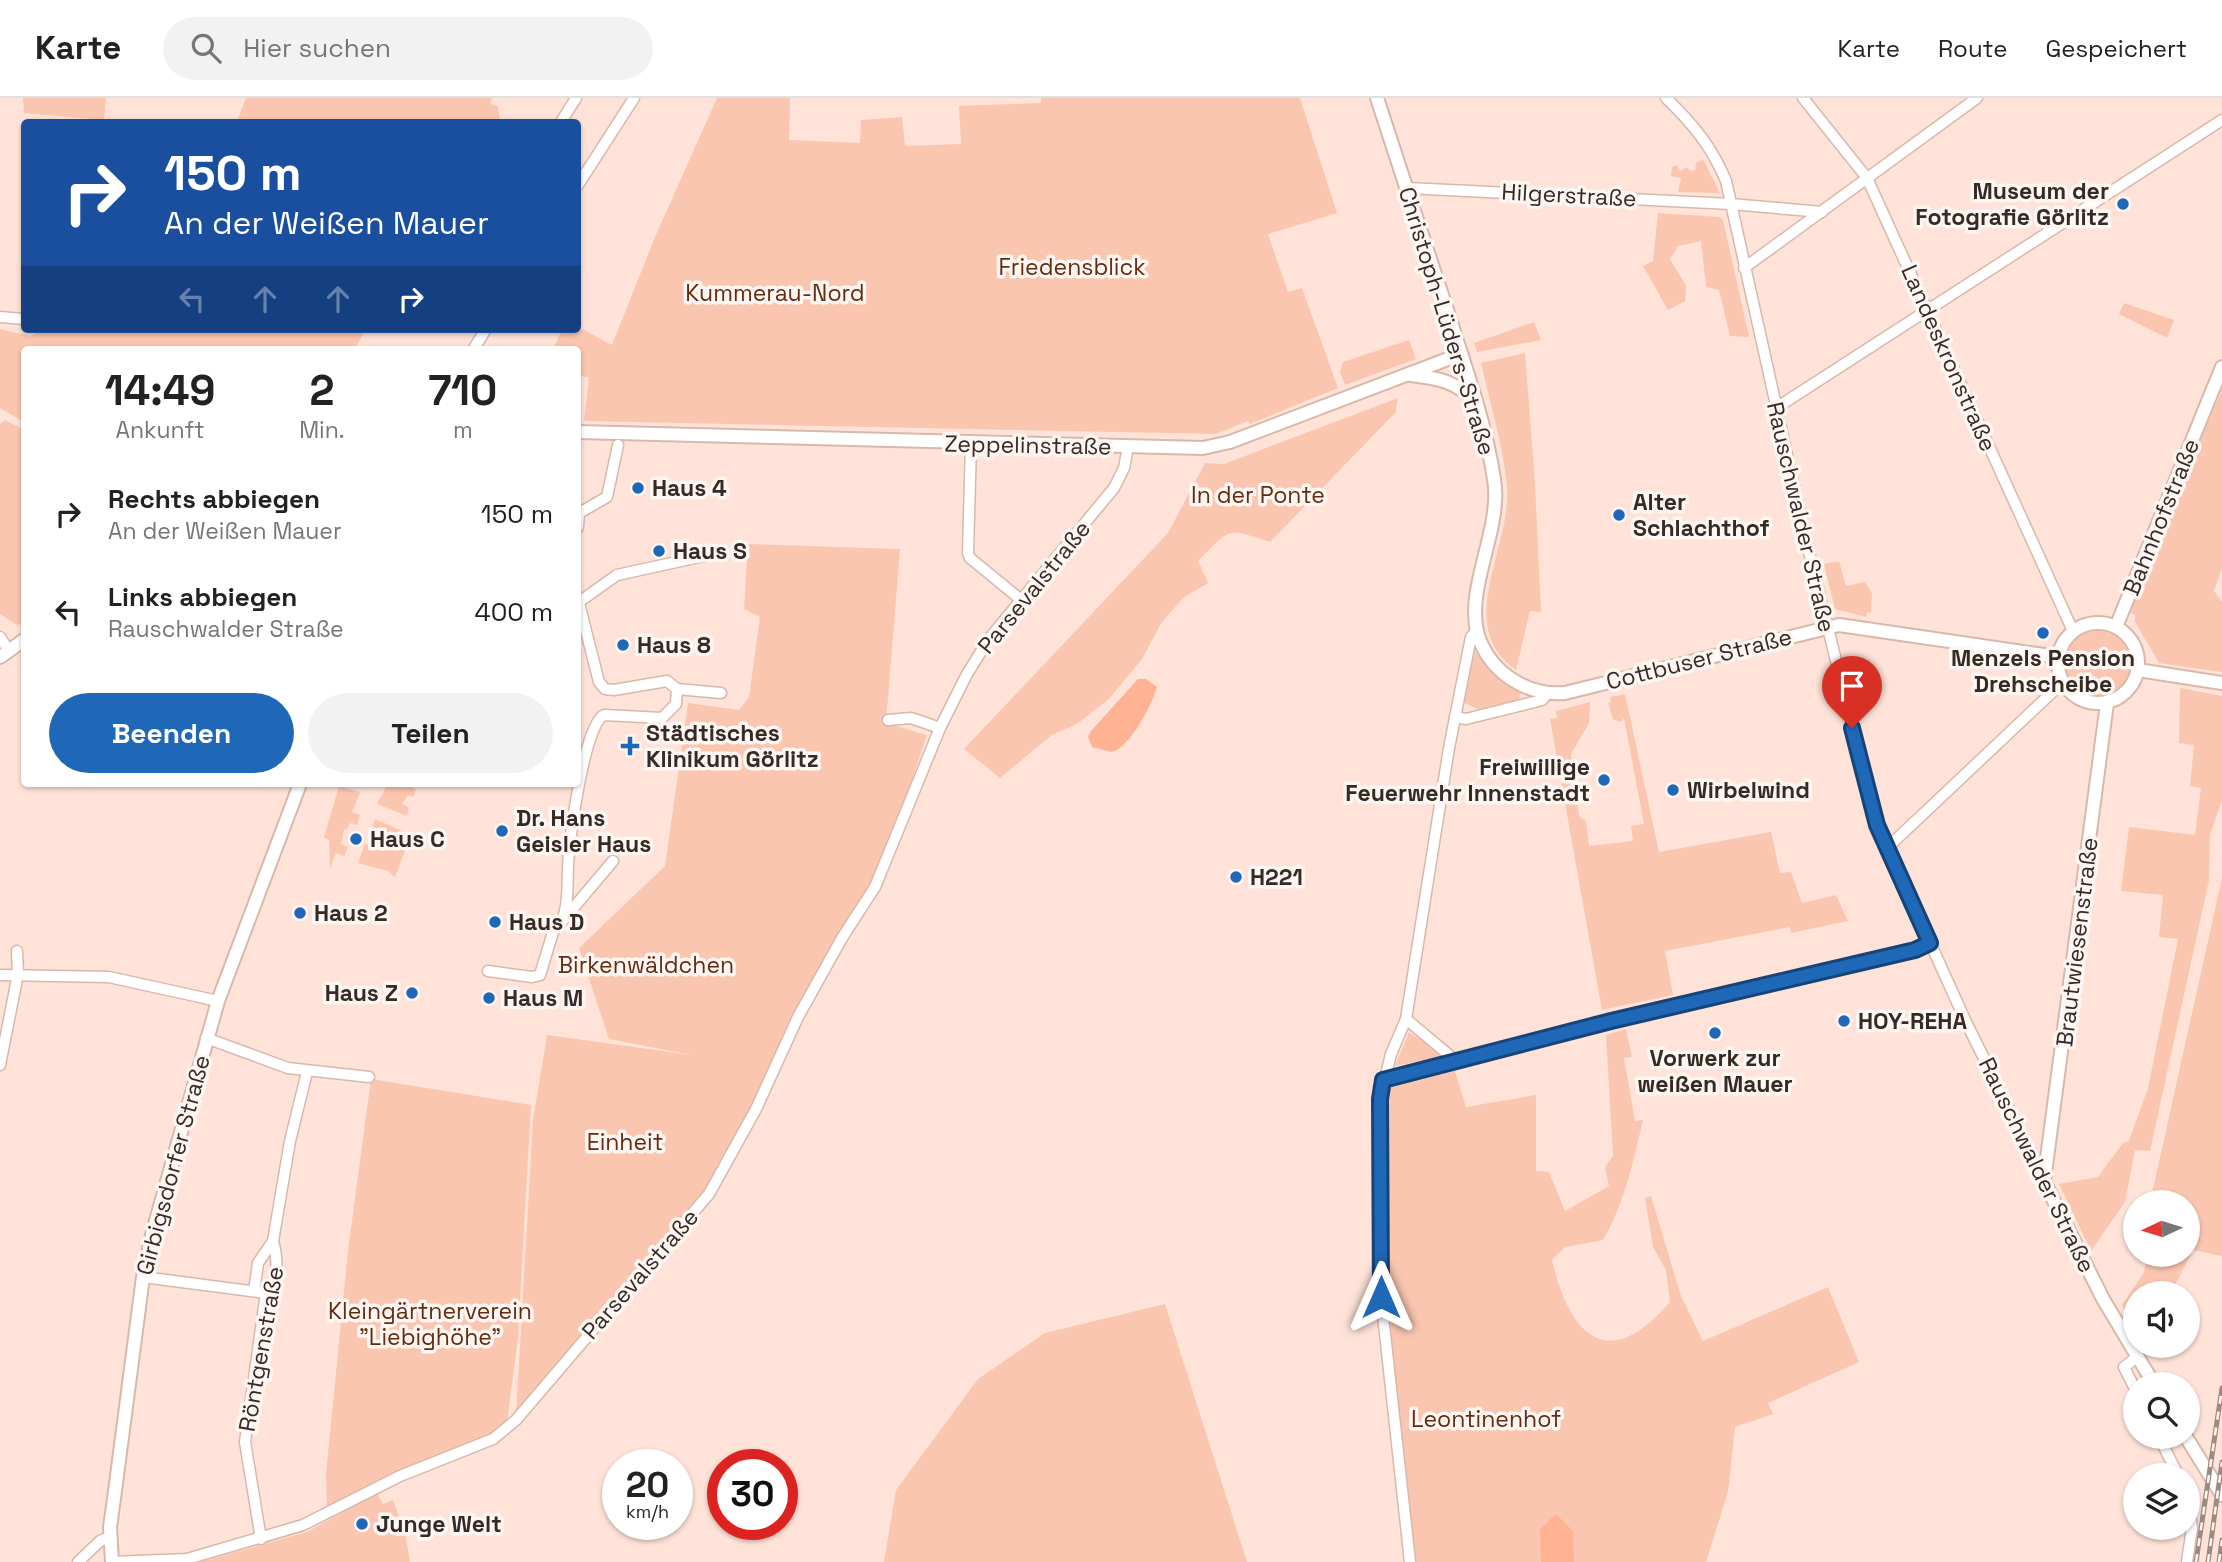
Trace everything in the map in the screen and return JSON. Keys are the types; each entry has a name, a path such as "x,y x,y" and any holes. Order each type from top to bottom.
{"street":[{"path":"563,119 576,98"},
{"path":"581,180 634,98"},
{"name":"Christoph-Lüders-Straße","path":"1377,98 1477,405 1486,438 1496,499 1478,598 1477,631 1472,637 1455,717 1406,1019 1383,1080 1380,1099 1381,1297 1410,1562"},
{"name":"Rauschwalder Straße","path":"1666,98 1699,130 1715,155 1726,181 1827,627 1877,825 1930,943 2084,1265 2123,1332"},
{"name":"Landeskronstraße","path":"1804,98 1867,178 2073,631"},
{"path":"1744,268 1977,98"},
{"path":"1776,408 2222,120"},
{"name":"Hilgerstraße","path":"1407,188 1731,204 1822,212"},
{"path":"0,317 21,319"},
{"name":"Zeppelinstraße","path":"581,432 760,434 1128,447 1217,446 1461,354"},
{"name":"Bahnhofstraße","path":"2116,627 2222,367"},
{"path":"1407,375 1443,379 1458,386 1477,405"},
{"path":"971,443 968,553 970,558 1020,599"},
{"path":"581,512 607,497 618,445"},
{"name":"Parsevalstraße","path":"111,1562 187,1559 261,1539 313,1521 400,1476 499,1434 516,1420 709,1194 756,1109 804,1006 875,887 940,728 965,676 1020,599 1114,488 1124,468 1128,447"},
{"path":"581,599 617,575 713,554"},
{"path":"2094,623 2116,627 2134,645 2137,670 2127,692 2107,703 2082,701 2063,683 2058,657 2063,643 2073,631 2094,623"},
{"name":"Cottbuser Straße","path":"1477,631 1483,648 1501,671 1525,686 1548,693 1575,691 1827,627 1853,625 2058,657"},
{"path":"581,626 599,682 605,689 614,691 660,681 672,682 677,689 676,704 662,718 604,715 593,724 581,780"},
{"path":"0,637 5,654 21,642"},
{"path":"2137,670 2222,683"},
{"path":"1887,848 2063,683"},
{"path":"677,689 721,693"},
{"name":"Cottbuser Straße","path":"1455,717 1466,719 1542,700 1548,693"},
{"name":"Brautwiesenstraße","path":"2044,1181 2107,703"},
{"path":"888,720 911,718 940,728"},
{"name":"Girbigsdorfer Straße","path":"111,1562 110,1537 143,1276 206,1038 299,787"},
{"path":"565,915 580,787"},
{"path":"488,971 532,977 540,975 549,939 565,915 613,861"},
{"path":"1383,1080 1455,1060 1915,950 1930,943"},
{"path":"0,1065 18,974 17,951"},
{"path":"0,975 109,977 218,1001"},
{"path":"1406,1019 1455,1060"},
{"path":"206,1038 307,1072 369,1077"},
{"name":"Röntgenstraße","path":"261,1539 245,1442 266,1293 274,1283 277,1257 273,1241 290,1141 307,1072"},
{"name":"Röntgenstraße","path":"254,1291 258,1263 273,1241"},
{"path":"143,1276 266,1293"},
{"path":"2126,1372 2124,1367 2135,1358"},
{"path":"2193,1449 2222,1495"},
{"path":"78,1562 100,1541 110,1537"},
{"path":"2187,1562 2190,1540"}],"green space":[{"path":"23,98 106,98 104,119 24,113"},
{"path":"246,98 492,98 490,103 498,106 500,119 238,119"},
{"path":"717,98 790,98 789,140 860,143 861,120 902,117 905,146 961,144 959,106 1041,103 1041,98 1300,98 1337,213 1268,234 1288,292 1302,288 1338,388 1250,424 1248,421 1216,434 584,421 589,377 581,376 581,346 555,346 560,333 581,333 581,329 612,345 655,237"},
{"path":"1703,159 1720,193 1678,192 1681,178 1671,176 1672,167 1677,165 1680,171 1687,167 1690,171 1695,170 1696,163"},
{"path":"1658,213 1719,217 1723,220 1749,337 1730,336 1719,290 1706,287 1701,241 1678,246 1670,259 1686,286 1685,301 1668,310 1643,266 1653,261"},
{"path":"2124,303 2174,320 2167,338 2119,314"},
{"path":"1534,322 1541,340 1477,352 1474,343"},
{"path":"0,329 30,336 37,333 364,333 356,346 21,346 21,420 0,408"},
{"path":"1409,340 1416,359 1345,385 1340,372 1343,362"},
{"path":"1525,353 1541,612 1530,611 1516,670 1498,652 1489,632 1489,586 1506,512 1507,489 1500,441 1481,363"},
{"path":"2222,389 2222,568 2214,591 2222,602 2222,672 2159,663 2135,622 2135,615 2130,612"},
{"name":"In der Ponte","path":"1398,398 1395,413 1270,542 1230,533 1198,561 1208,583 1184,597 1162,622 1142,659 1109,699 1077,724 1052,735 1000,778 964,749 1168,533 1205,463 1224,464"},
{"path":"5,420 21,428 21,623 17,625 0,614 0,424"},
{"name":"Einheit","path":"748,544 900,549 886,723 927,735 892,840 714,1182 516,1415 533,1120 547,1035 692,1055 609,1039 579,948 665,866 688,703 739,710 749,697 760,617 744,609"},
{"path":"1839,561 1846,586 1865,582 1872,593 1871,613 1867,612 1866,617 1835,609 1824,564"},
{"path":"2098,631 2111,634 2121,641 2128,651 2131,664 2128,677 2121,687 2111,694 2098,697 2085,694 2075,687 2068,677 2065,664 2068,651 2075,641 2085,634"},
{"path":"1475,652 1497,677 1521,691 1519,700 1478,709 1462,702 1471,654"},
{"path":"2180,688 2222,696 2222,800 2210,835 2209,880 2150,1151 2135,1150 2127,1190 2123,1190 2123,1205 2091,1251 2059,1184 2098,1177 2123,1143 2129,1141 2148,1088 2178,939 2159,937 2163,895 2121,891 2129,827 2195,835 2201,788 2190,786 2194,745 2179,743"},
{"path":"1625,694 1659,852 1771,832 1780,873 1791,872 1802,903 1836,895 1848,921 1791,933 1790,927 1665,951 1673,995 1602,1010 1550,719 1557,718 1556,711 1590,702 1589,723 1571,754 1579,816 1586,821 1589,846 1633,841 1631,826 1644,824 1624,718 1620,722 1613,719 1608,703 1611,702 1610,697"},
{"path":"339,787 360,792 352,812 360,815 357,825 350,823 347,830 344,829 341,844 348,847 344,856 336,853 330,868 329,840 324,837"},
{"path":"386,787 416,789 413,797 408,795 402,804 409,807 407,816 377,804"},
{"path":"375,819 411,835 395,877 388,871 358,863 365,844 368,845 371,840 368,838"},
{"path":"2222,878 2222,1256 2200,1251 2200,1190 2153,1189"},
{"name":"Leontinenhof","path":"1626,1029 1632,1057 1624,1058 1635,1121 1643,1120 1628,1182 1603,1240 1565,1247 1552,1260 1569,1309 1581,1326 1595,1337 1610,1341 1628,1337 1648,1324 1670,1302 1666,1270 1653,1247 1645,1198 1651,1196 1681,1296 1703,1341 1828,1287 1859,1362 1768,1403 1773,1414 1735,1427 1728,1492 1706,1562 1415,1562 1392,1345 1389,1274 1389,1088 1455,1071 1466,1107 1536,1095 1536,1171 1549,1172 1565,1211 1609,1186 1605,1167 1613,1156 1606,1035"},
{"path":"1409,1032 1441,1054 1439,1057 1395,1066"},
{"name":"Kleingärtnerverein \"Liebighöhe\"","path":"371,1079 531,1105 518,1337 507,1423 488,1437 327,1513 326,1474 348,1251"},
{"path":"2145,1267 2184,1267 2177,1281 2138,1281"},
{"path":"1165,1304 1247,1562 884,1562 896,1490 978,1379 1045,1333"},
{"name":"Junge Welt","path":"377,1493 383,1504 393,1500 405,1533 410,1562 200,1562 307,1532"}],"shaded area":[{"path":"1138,679 1146,679 1157,687 1139,725 1118,749 1111,752 1092,747 1088,737 1091,731"},
{"path":"1556,1514 1573,1531 1574,1562 1541,1562 1540,1529"}],"railway":[{"path":"2196,1562 2222,1388"},
{"path":"2208,1562 2222,1462"},
{"path":"2219,1562 2222,1540"}],"place":[{"name":"Museum der Fotografie Görlitz","path":"2123,204"},
{"name":"Haus 4","path":"638,488"},
{"name":"Alter Schlachthof","path":"1619,515"},
{"name":"Haus S","path":"659,551"},
{"name":"Menzels Pension Drehscheibe","path":"2043,633"},
{"name":"Haus 8","path":"623,645"},
{"name":"Städtisches Klinikum Görlitz","path":"630,746"},
{"name":"Freiwillige Feuerwehr Innenstadt","path":"1604,780"},
{"name":"Wirbelwind","path":"1673,790"},
{"name":"Dr. Hans Geisler Haus","path":"502,831"},
{"name":"Haus C","path":"356,839"},
{"name":"H221","path":"1236,877"},
{"name":"Haus 2","path":"300,913"},
{"name":"Haus D","path":"495,922"},
{"name":"Haus Z","path":"412,993"},
{"name":"Haus M","path":"489,998"},
{"name":"HOY-REHA","path":"1844,1021"},
{"name":"Vorwerk zur weißen Mauer","path":"1715,1033"},
{"name":"Junge Welt","path":"362,1524"}],"route":[{"path":"1381,1297 1380,1099 1383,1080 1611,1021 1915,950 1930,943 1877,825 1852,728"}],"park label":[{"name":"Friedensblick","path":"1072,267"},
{"name":"Kummerau-Nord","path":"775,293"},
{"name":"Birkenwäldchen","path":"646,965"}]}
